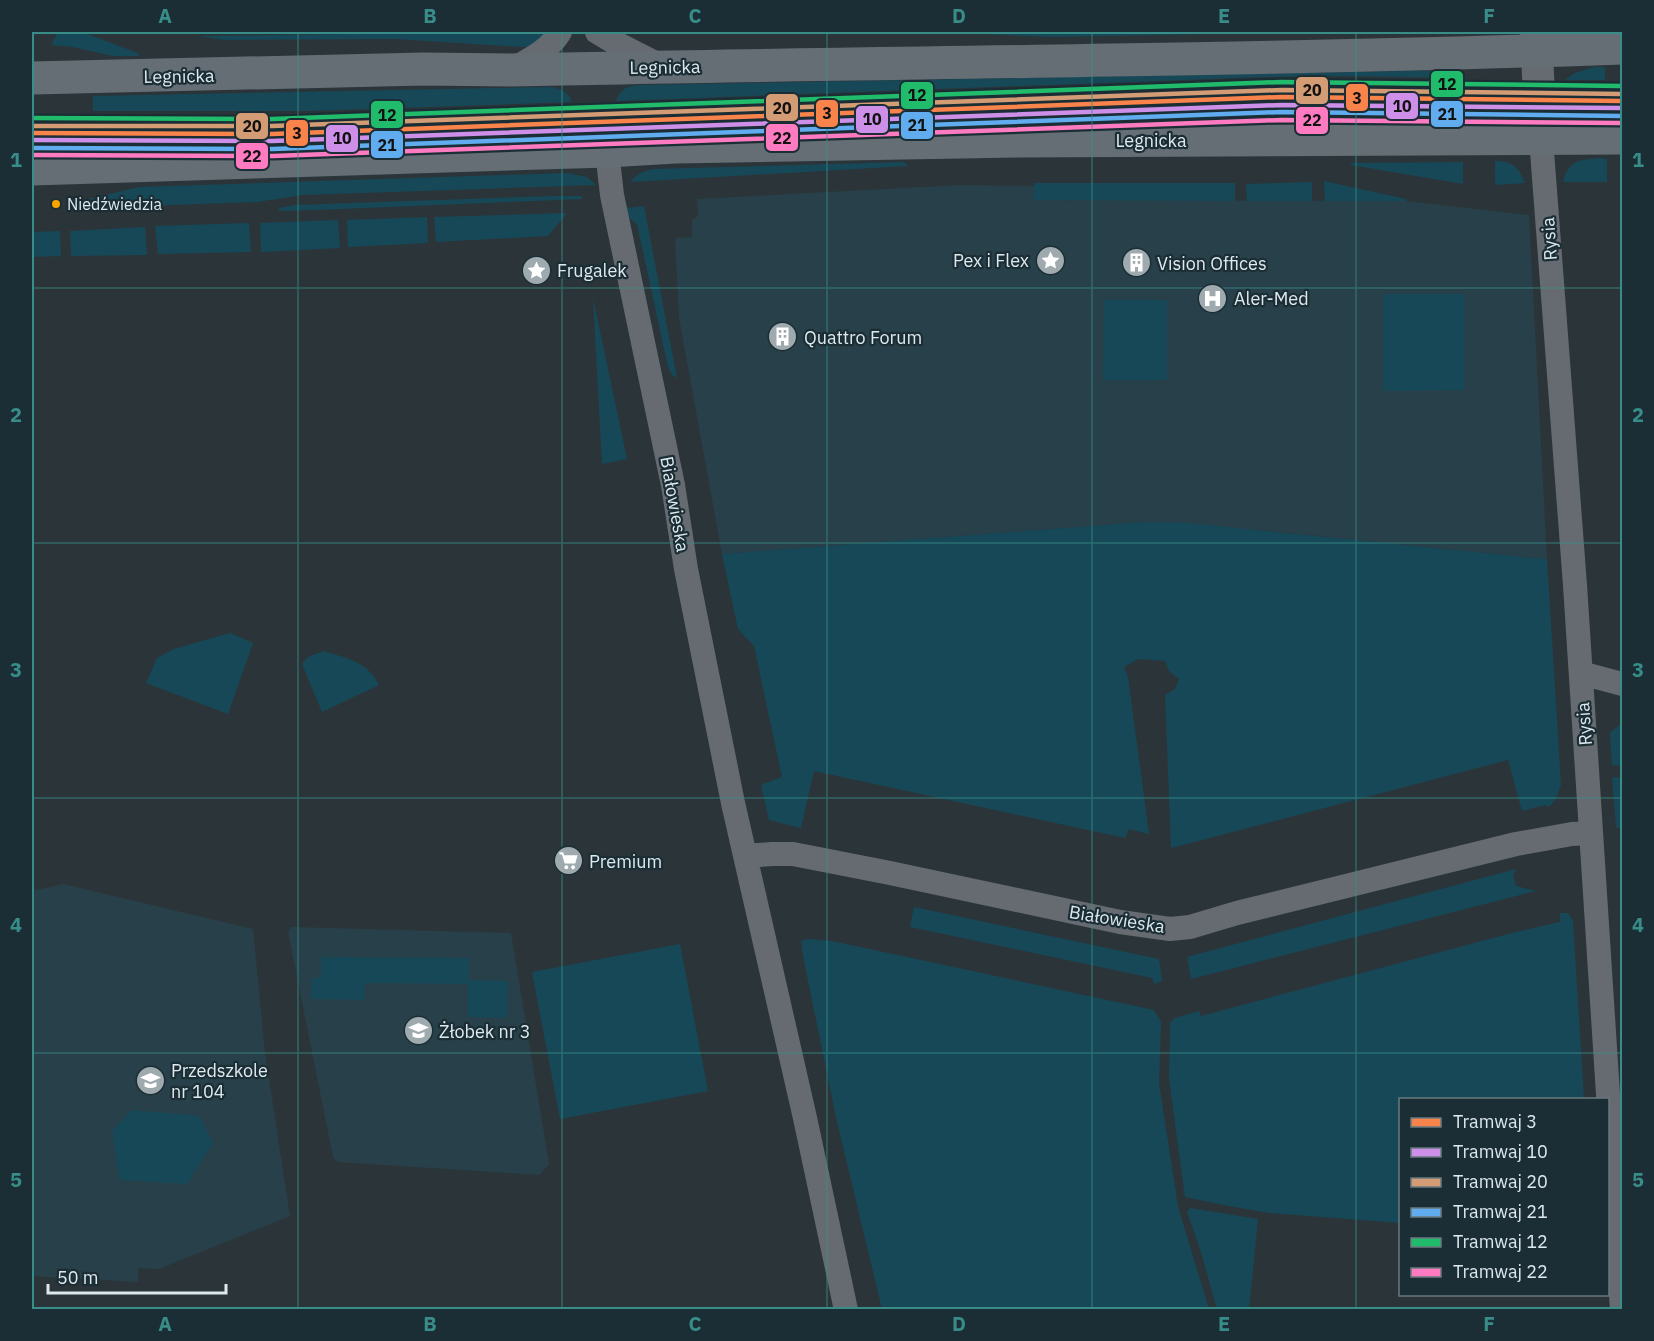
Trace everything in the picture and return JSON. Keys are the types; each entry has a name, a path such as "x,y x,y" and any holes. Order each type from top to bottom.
{"main road":[{"name":"Legnicka","path":"32,78 424,69 663,68 1536,41 1623,48"},
{"name":"Legnicka","path":"32,169 687,147 1017,141 1623,138"}],"street":[{"path":"512,70 544,51 560,32"},
{"path":"597,32 663,68"},
{"path":"1536,41 1541,138"},
{"name":"Rysia","path":"1541,138 1581,673 1608,1098"},
{"name":"Białowieska","path":"607,151 612,195 673,485 688,581 734,803 846,1310"},
{"path":"1581,673 1623,684"},
{"name":"Białowieska","path":"746,856 793,854 1120,922 1170,929 1190,927 1237,913 1516,843 1591,833"},
{"name":"Rysia","path":"1609,1110 1622,1310"}],"shaded area":[{"path":"58,32 82,32 140,54 113,56 73,47 51,45"},
{"path":"549,32 531,46 524,47 396,39 225,40 198,36"},
{"path":"933,32 1216,32 1053,37"},
{"path":"1594,67 1605,67 1605,80 1565,80 1575,73"},
{"path":"1460,70 1461,78 1264,77 616,101 624,89 639,85"},
{"path":"551,87 564,92 572,102 310,111 93,111 93,96"},
{"path":"1292,101 1461,103 1461,111 1192,110 1008,119 634,130 623,124"},
{"path":"1606,104 1606,117 1594,118 1575,116 1561,105"},
{"path":"566,127 555,133 95,148 94,135 237,137"},
{"path":"1607,159 1607,182 1563,182 1565,174 1576,162"},
{"path":"1495,161 1506,162 1514,166 1525,183 1498,185 1495,183"},
{"path":"904,162 908,166 630,182 640,173 653,169"},
{"path":"1463,162 1463,184 1351,165 1351,163"},
{"path":"567,173 587,177 596,185 303,195 257,202 85,208 85,200 139,187"},
{"path":"1324,181 1406,199 1406,201 1325,201"},
{"path":"1312,182 1312,201 1247,201 1246,184"},
{"path":"1034,183 1235,183 1235,201 1034,200"},
{"path":"961,185 1035,186 1035,200 1406,201 1529,215 1547,559 1269,531 1143,522 722,554 679,318 675,238 692,237 692,220 698,216 697,199"},
{"path":"582,196 582,199 279,211 279,208 295,205"},
{"path":"644,206 677,378 672,375 668,367 637,224 629,218 626,208"},
{"path":"567,213 548,236 436,242 434,217"},
{"path":"427,217 428,243 348,247 347,220"},
{"path":"338,220 340,248 261,252 260,223"},
{"path":"249,223 251,252 158,254 155,226"},
{"path":"145,227 147,255 71,256 70,231"},
{"path":"60,231 61,256 32,257 32,232"},
{"path":"1383,294 1464,294 1464,390 1383,391"},
{"path":"593,298 627,459 602,464"},
{"path":"1104,300 1167,300 1167,380 1103,380"},
{"path":"1143,522 1188,523 1547,559 1561,785 1555,800 1548,807 1545,805 1522,811 1508,760 1171,848 1165,695 1175,689 1179,679 1169,671 1165,661 1138,659 1124,667 1128,677 1149,834 1129,829 1125,838 814,771 801,828 769,820 761,785 782,777 754,646 738,629 722,554"},
{"path":"230,633 253,643 228,714 146,683 157,658 174,649"},
{"path":"324,651 363,666 379,685 322,712 302,664 308,657"},
{"path":"1622,723 1622,766 1612,765 1610,733"},
{"path":"1612,777 1622,778 1622,827 1616,828"},
{"path":"1516,869 1513,875 1516,886 1536,891 1191,979 1187,957"},
{"name":"Przedszkole nr 104","path":"63,884 253,929 265,1053 290,1216 159,1269 138,1268 138,1282 32,1276 32,891"},
{"path":"914,907 1159,959 1162,981 1154,984 1152,978 910,927"},
{"path":"1560,913 1568,913 1573,921 1584,1098 1399,1098 1399,1223 1269,1213 1185,1197 1169,1079 1170,1022 1175,1018 1199,1011 1201,1016 1560,922"},
{"name":"Żłobek nr 3","path":"291,927 511,933 549,1164 539,1175 338,1162 333,1157 288,932"},
{"path":"807,939 832,941 1154,1010 1161,1022 1159,1083 1178,1207 1209,1309 882,1309 837,1122 804,961 801,941"},
{"path":"680,944 708,1091 560,1119 532,972"},
{"path":"321,957 469,958 469,980 508,981 507,1018 468,1017 468,984 365,983 364,1000 311,999 311,978 321,978"},
{"path":"132,1110 199,1116 213,1143 187,1184 120,1180 112,1131"},
{"path":"1190,1208 1258,1219 1249,1309 1217,1309 1187,1212"}],"tram line":[{"name":"12","path":"32,118 272,119 1281,82 1622,86"},
{"name":"20","path":"32,126 272,126 1282,90 1622,94"},
{"name":"3","path":"32,133 272,134 1282,97 1622,101"},
{"name":"10","path":"32,140 272,141 1282,105 1622,108"},
{"name":"21","path":"32,148 273,149 1282,112 1622,116"},
{"name":"22","path":"32,155 273,156 1282,120 1622,123"}],"place":[{"name":"Niedźwiedzia","path":"56,204"},
{"name":"Pex i Flex","path":"1050,260"},
{"name":"Vision Offices","path":"1136,263"},
{"name":"Frugalek","path":"536,270"},
{"name":"Aler-Med","path":"1213,298"},
{"name":"Quattro Forum","path":"783,337"},
{"name":"Premium","path":"568,861"},
{"name":"Żłobek nr 3","path":"418,1031"},
{"name":"Przedszkole nr 104","path":"150,1080"}]}
